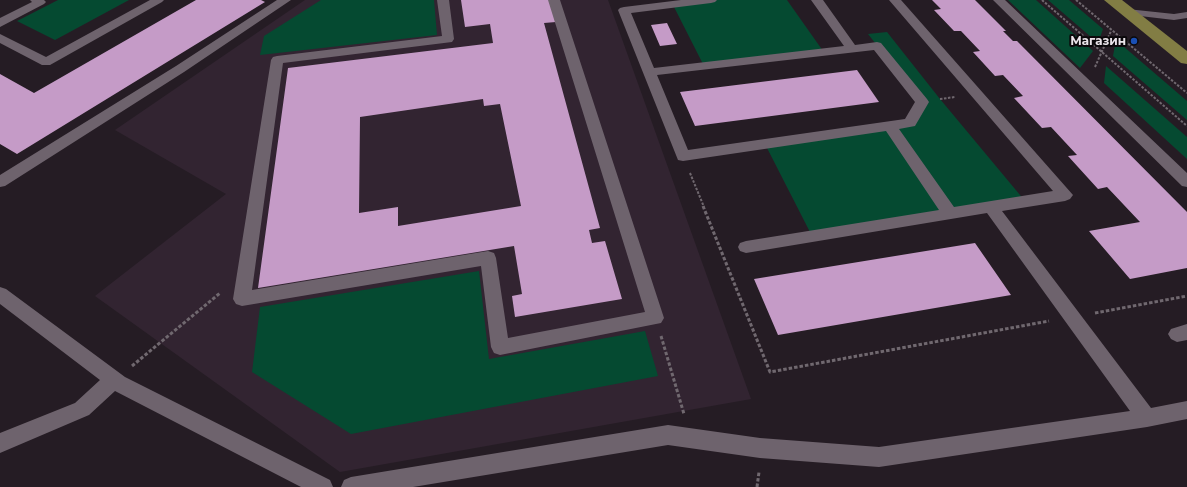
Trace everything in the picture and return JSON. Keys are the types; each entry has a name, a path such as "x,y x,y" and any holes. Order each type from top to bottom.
{"main road":[{"path":"1112,0 1187,59"}],"lane":[{"path":"0,38 46,62 158,0"},
{"path":"0,182 180,69 286,0"},
{"path":"443,0 448,39 277,60 242,299 488,258 500,347 656,318 554,0"},
{"path":"650,72 877,46 922,102 910,123 683,156 650,72 621,5 711,0"},
{"path":"817,0 851,48"},
{"path":"746,247 1065,195 895,0"},
{"path":"999,0 1187,182"},
{"path":"0,23 40,1"},
{"path":"1127,12 1174,17 1187,15"},
{"path":"890,127 950,214"},
{"path":"991,207 1147,418"},
{"path":"0,294 114,380 323,487"},
{"path":"0,443 82,409 114,380"},
{"path":"351,487 668,435 760,448 879,457 1147,418 1187,410"}],"path":[{"path":"1042,0 1187,126"},
{"path":"1076,0 1111,31 1187,93"},
{"path":"1087,85 1111,31"},
{"path":"922,102 977,94"},
{"path":"683,156 770,372 1187,296"},
{"path":"114,380 246,271"},
{"path":"656,318 693,439"}],"shaded area":[{"path":"305,0 608,0 751,399 340,472 95,296 226,194 115,130"}],"green space":[{"path":"58,0 129,0 55,40 17,21"},
{"path":"321,0 434,0 437,35 260,55 264,36"},
{"path":"711,0 787,0 823,51 704,66 673,5"},
{"path":"1008,0 1036,0 1093,51 1080,68"},
{"path":"1048,0 1069,0 1103,29 1098,43"},
{"path":"887,32 940,99 1025,201 812,236 765,144 910,123 922,102 868,34"},
{"path":"1116,40 1187,101 1187,120 1113,56"},
{"path":"1106,66 1187,137 1187,159 1104,83"},
{"path":"479,271 489,359 645,331 658,376 351,434 252,372 260,307"}],"building":[{"path":"196,0 261,0 265,2 17,154 0,144 0,74 34,93"},
{"path":"461,0 549,0 556,22 544,23 600,228 589,230 592,243 605,241 622,299 515,317 512,296 522,294 514,246 258,288 288,68 493,43 490,24 465,27","holes":["483,99 484,106 500,104 521,206 398,226 398,207 359,213 360,117"]},
{"path":"932,0 975,0 1006,31 1003,31 1013,41 1017,41 1187,212 1187,268 1130,279 1089,231 1140,222 1107,187 1098,189 1068,156 1077,155 1051,127 1042,128 1014,98 1023,96 1003,75 995,76 973,52 980,51 961,31 954,31 934,10 941,9"},
{"path":"667,23 677,44 660,46 651,25"},
{"path":"857,70 879,102 695,126 680,92"},
{"path":"975,243 1011,295 778,335 754,279"}],"place":[{"name":"Магазин","path":"1134,41"}]}
